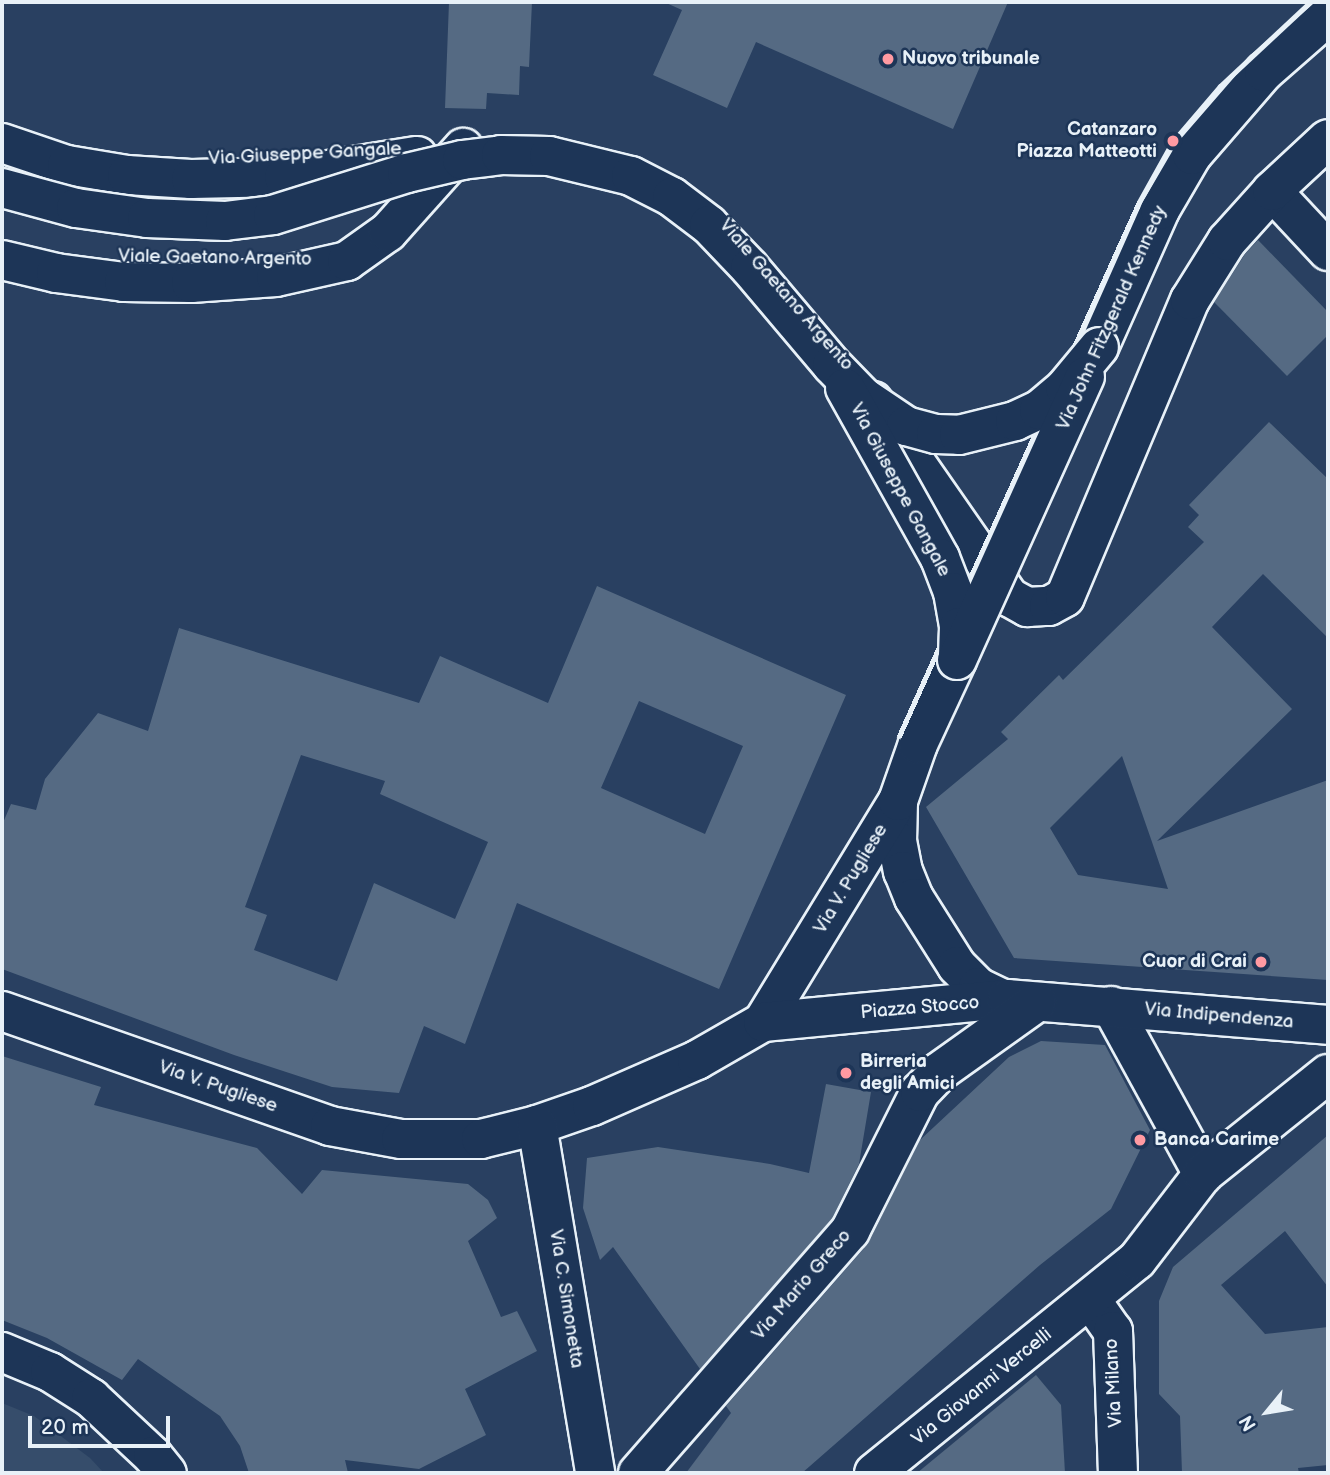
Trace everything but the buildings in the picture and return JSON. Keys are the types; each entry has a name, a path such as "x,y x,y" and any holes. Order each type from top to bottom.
{"street":[{"name":"Via John Fitzgerald Kennedy","path":"957,660 1160,210 1192,155 1264,72 1328,16"},
{"name":"Via Giuseppe Gangale","path":"2,114 60,138 122,152 225,161 466,145"},
{"name":"Viale Gaetano Argento","path":"2,143 67,165 127,175 191,179 284,177 368,166 466,145 520,140 559,142 636,162 676,183 715,212 747,245 843,358 1009,597 1027,607 1049,606 1065,597 1190,300 1227,241 1272,191 1328,139"},
{"path":"2,260 56,273 124,282 191,283 275,277 347,261 388,232 466,145"},
{"name":"Via Giuseppe Gangale","path":"2,188 76,208 147,218 225,220 273,215 407,173 462,160 501,155 549,156 631,176 662,192 709,225 751,268 832,365 863,397 906,426 936,434 959,435 987,430 1039,410 1065,388 1099,347"},
{"path":"1272,191 1328,251"},
{"name":"Viale Gaetano Argento","path":"2,233 124,259 347,261"},
{"name":"Via Giuseppe Gangale","path":"832,365 940,558 953,592 959,627 957,660"},
{"name":"Via V. Pugliese","path":"2,1010 330,1126 401,1139 481,1139 537,1125 592,1105 697,1060 763,1022 898,801 918,744 957,660"},
{"name":"Piazza Stocco","path":"898,801 897,841 903,871 914,898 957,966 978,987 1021,1001"},
{"name":"Piazza Stocco","path":"763,1022 1021,1001"},
{"name":"Via Indipendenza","path":"1021,1001 1328,1025"},
{"name":"Via Mario Greco","path":"638,1473 850,1231 920,1092 939,1072 1021,1001"},
{"name":"Via Indipendenza","path":"1111,1006 1203,1174"},
{"path":"1091,1300 1137,1260 1203,1174 1328,1074"},
{"name":"Via C. Simonetta","path":"537,1125 595,1473"},
{"name":"Via Giovanni Vercelli","path":"874,1473 1091,1300"},
{"name":"Via Milano","path":"1091,1300 1113,1331 1118,1473"},
{"path":"2,1352 50,1372 91,1398 146,1448 167,1473"}],"shaded area":[{"path":"2,1403 34,1416 90,1458 104,1473 2,1473"}],"railway":[{"path":"899,736 1139,202 1173,141 1220,86 1310,2"}],"place":[{"name":"Nuovo tribunale","path":"888,59"},
{"name":"Catanzaro Piazza Matteotti","path":"1173,141"},
{"name":"Cuor di Crai","path":"1261,962"},
{"name":"Birreria degli Amici","path":"846,1073"},
{"name":"Banca Carime","path":"1140,1140"}]}
